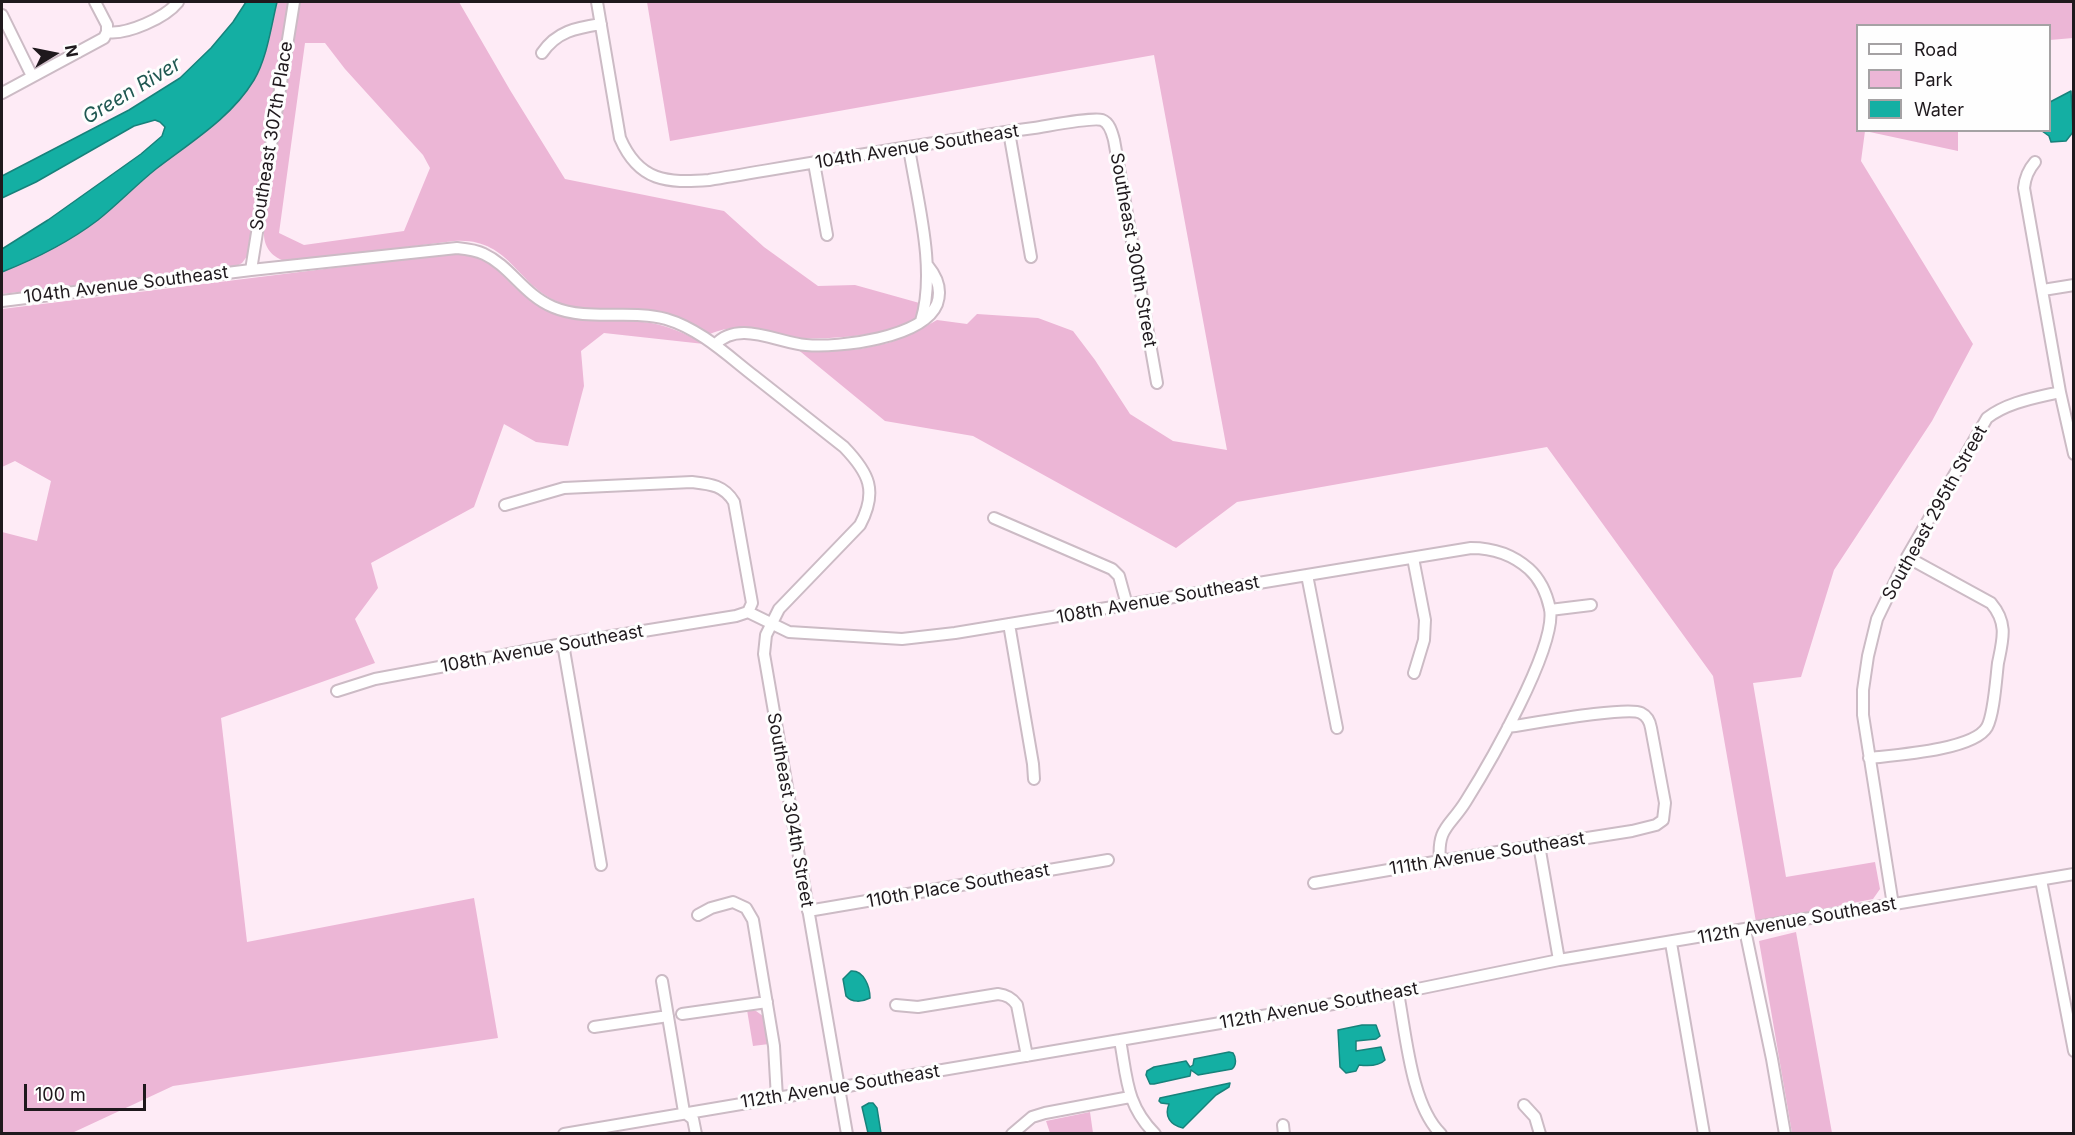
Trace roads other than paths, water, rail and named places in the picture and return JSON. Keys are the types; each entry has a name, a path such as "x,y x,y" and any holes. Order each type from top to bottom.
{"street":[{"path":"2,93 104,38 107,25 95,2"},
{"path":"107,32 118,33 150,22 171,10 178,2"},
{"name":"Southeast 307th Place","path":"250,270 294,2"},
{"path":"542,53 553,39 565,31 601,24 597,2"},
{"path":"2,15 32,76"},
{"name":"104th Avenue Southeast","path":"601,24 618,131 624,147 637,163 658,178 671,182 683,183 733,176 1009,132 1102,120"},
{"name":"Southeast 300th Street","path":"1102,120 1109,126 1114,140 1157,383"},
{"path":"1009,132 1031,257"},
{"path":"715,345 721,338 746,333 807,345 841,344 899,332 921,321 932,300 909,148"},
{"path":"2035,162 2025,179 2024,188 2073,454"},
{"path":"814,163 827,235"},
{"path":"250,270 458,248 474,250 495,261 524,289 553,307 590,313 639,315 665,319 682,325 715,345 844,447 859,463 869,485 868,509 860,525 779,609 771,624 748,612 752,603 734,502 724,489 679,482 564,488 506,505"},
{"name":"104th Avenue Southeast","path":"2,301 250,270"},
{"path":"2043,290 2073,285"},
{"name":"Southeast 295th Street","path":"1893,905 1863,716 1863,690 1877,619 1907,557 1987,418 2010,405 2060,392"},
{"path":"994,518 1112,569 1119,576 1127,605"},
{"name":"108th Avenue Southeast","path":"771,624 789,632 902,639 955,633 1486,548 1511,556 1525,565 1537,577 1550,610"},
{"path":"1869,758 1954,746 1981,735 1989,722 2003,637 1999,612 1991,603 1907,557"},
{"path":"1413,558 1425,620 1424,640 1414,673"},
{"path":"1307,575 1337,728"},
{"path":"1440,861 1440,836 1465,803 1508,727 1543,652 1549,628 1550,610 1591,605"},
{"name":"108th Avenue Southeast","path":"337,691 375,679 563,644 736,616 748,612"},
{"name":"Southeast 304th Street","path":"771,624 764,645 765,663 847,1134"},
{"path":"1009,624 1034,764 1034,779"},
{"path":"563,644 602,865"},
{"name":"111th Avenue Southeast","path":"1314,883 1632,831 1659,823 1665,815 1665,803 1651,728 1648,719 1641,713 1626,710 1508,727"},
{"path":"1539,845 1559,960"},
{"name":"110th Place Southeast","path":"808,911 1108,860"},
{"name":"112th Avenue Southeast","path":"564,1134 1398,993 1559,960 2073,874"},
{"path":"2042,880 2073,1051"},
{"path":"698,915 726,903 740,904 746,908 753,920 774,1046 777,1098"},
{"path":"1745,930 1785,1134"},
{"path":"1671,943 1704,1134"},
{"path":"662,981 684,1112 693,1119 696,1134"},
{"path":"1398,993 1418,1095 1427,1116 1438,1133"},
{"path":"896,1005 918,1007 998,994 1012,999 1017,1005 1027,1056"},
{"path":"682,1014 767,1002"},
{"path":"594,1027 668,1016"},
{"path":"1120,1040 1130,1097 1140,1116 1155,1134"},
{"path":"1012,1134 1032,1117 1130,1097"},
{"path":"1524,1105 1534,1117 1540,1134"}],"water":[{"path":"246,2 277,2 262,62 245,94 210,129 156,169 87,228 51,249 2,272 2,249 48,220 141,154 162,136 165,127 155,120 134,126 36,182 2,198 2,176 129,110 180,78 211,48"},
{"path":"2071,91 2073,132 2066,141 2051,142 2049,136 2043,132 2051,132 2051,101"},
{"path":"851,971 856,971 863,976 870,998 857,1001 846,996 843,979"},
{"path":"1362,1025 1376,1025 1380,1036 1376,1039 1356,1041 1356,1051 1381,1047 1385,1060 1376,1064 1359,1065 1356,1071 1346,1073 1340,1067 1338,1030"},
{"path":"1233,1053 1235,1059 1232,1069 1198,1075 1191,1070 1190,1076 1154,1084 1150,1084 1146,1075 1147,1071 1154,1067 1186,1061 1190,1067 1194,1059"},
{"path":"1230,1083 1229,1087 1216,1095 1183,1128 1175,1125 1169,1119 1167,1112 1169,1104 1159,1101 1160,1098"},
{"path":"873,1103 877,1108 881,1133 868,1133 862,1107"}],"water label":[{"name":"Green River","path":"132,91"}]}
